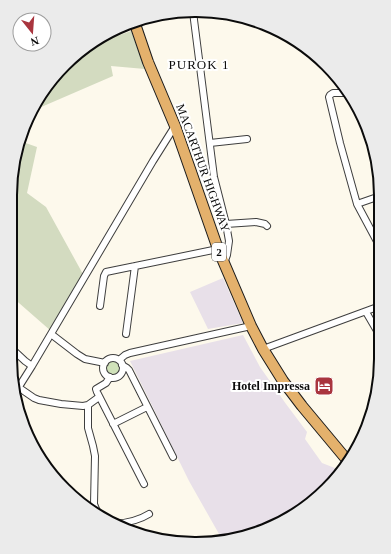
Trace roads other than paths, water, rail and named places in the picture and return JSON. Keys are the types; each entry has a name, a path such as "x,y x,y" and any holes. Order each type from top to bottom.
{"highway":[{"name":"MACARTHUR HIGHWAY","path":"136,27 148,62 175,126 218,249 251,326 283,381 345,457"}],"street":[{"path":"194,17 214,177 229,241 228,255 224,263"},
{"path":"342,93 333,93 330,95 340,143 357,204 374,236"},
{"path":"19,385 175,126"},
{"path":"210,143 247,139"},
{"path":"357,204 374,198"},
{"path":"226,224 256,222 267,226"},
{"path":"100,306 104,276 106,272 218,249"},
{"path":"126,334 135,266"},
{"path":"263,349 374,309"},
{"path":"366,312 374,326"},
{"path":"104,363 105,373 110,377 116,377 121,374 123,368 121,363 125,355 130,353 251,326"},
{"path":"51,334 77,354 85,358 104,363"},
{"path":"17,354 32,366"},
{"path":"104,363 109,359 116,359 129,370 173,457"},
{"path":"110,377 106,383 96,389 144,484"},
{"path":"20,392 39,400 78,406 88,405 99,397"},
{"path":"88,405 88,428 95,456 95,506"},
{"path":"113,424 147,407"},
{"path":"125,522 142,518 149,514"}],"place":[{"name":"Hotel Impressa","path":"324,386"}],"district":[{"name":"PUROK 1","path":"199,64"}]}
